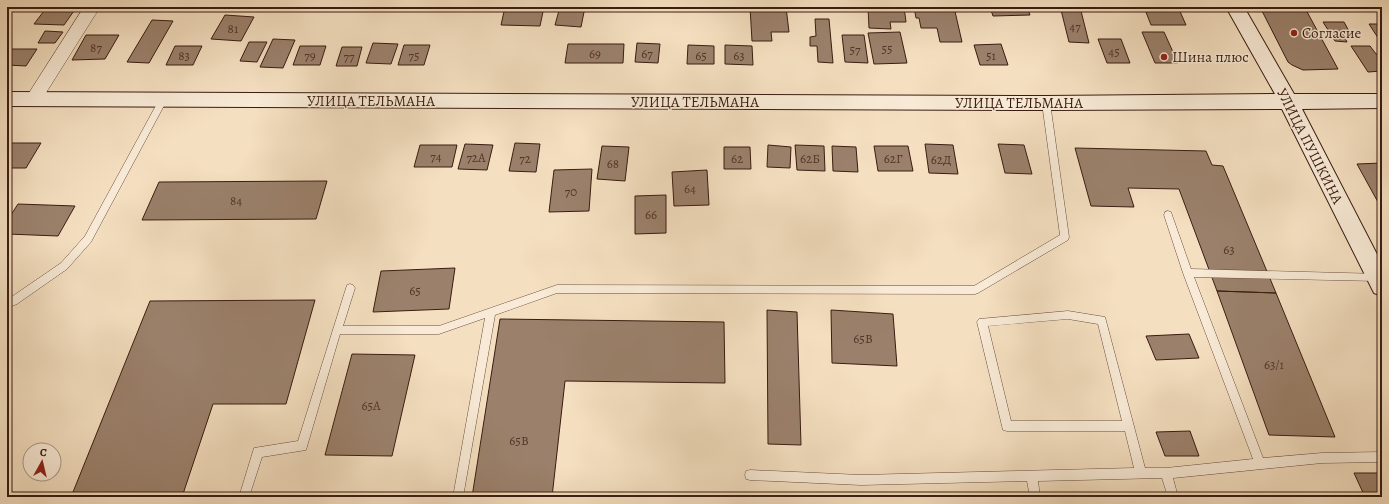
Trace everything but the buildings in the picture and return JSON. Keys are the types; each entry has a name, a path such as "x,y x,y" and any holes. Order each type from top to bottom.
{"street":[{"path":"32,100 92,7"},
{"name":"УЛИЦА ПУШКИНА","path":"1235,7 1288,101 1380,281"},
{"name":"УЛИЦА ТЕЛЬМАНА","path":"7,99 1046,103 1382,101"}],"lane":[{"path":"7,304 14,301 64,266 88,239 163,100"},
{"path":"337,330 439,330 557,289 975,290 1065,237 1046,103"},
{"path":"1168,215 1188,273 1260,464"},
{"path":"1188,273 1380,281"},
{"path":"244,497 258,452 302,446 350,288"},
{"path":"458,497 491,312"},
{"path":"1129,426 1007,426 982,322 1068,315 1102,320 1129,426 1141,474"},
{"path":"750,475 861,480 1141,474 1166,473 1322,458 1382,457"},
{"path":"1166,473 1173,497"},
{"path":"1032,476 1035,497"}],"place":[{"name":"Согласие","path":"1294,33"},
{"name":"Шина плюс","path":"1164,57"}]}
